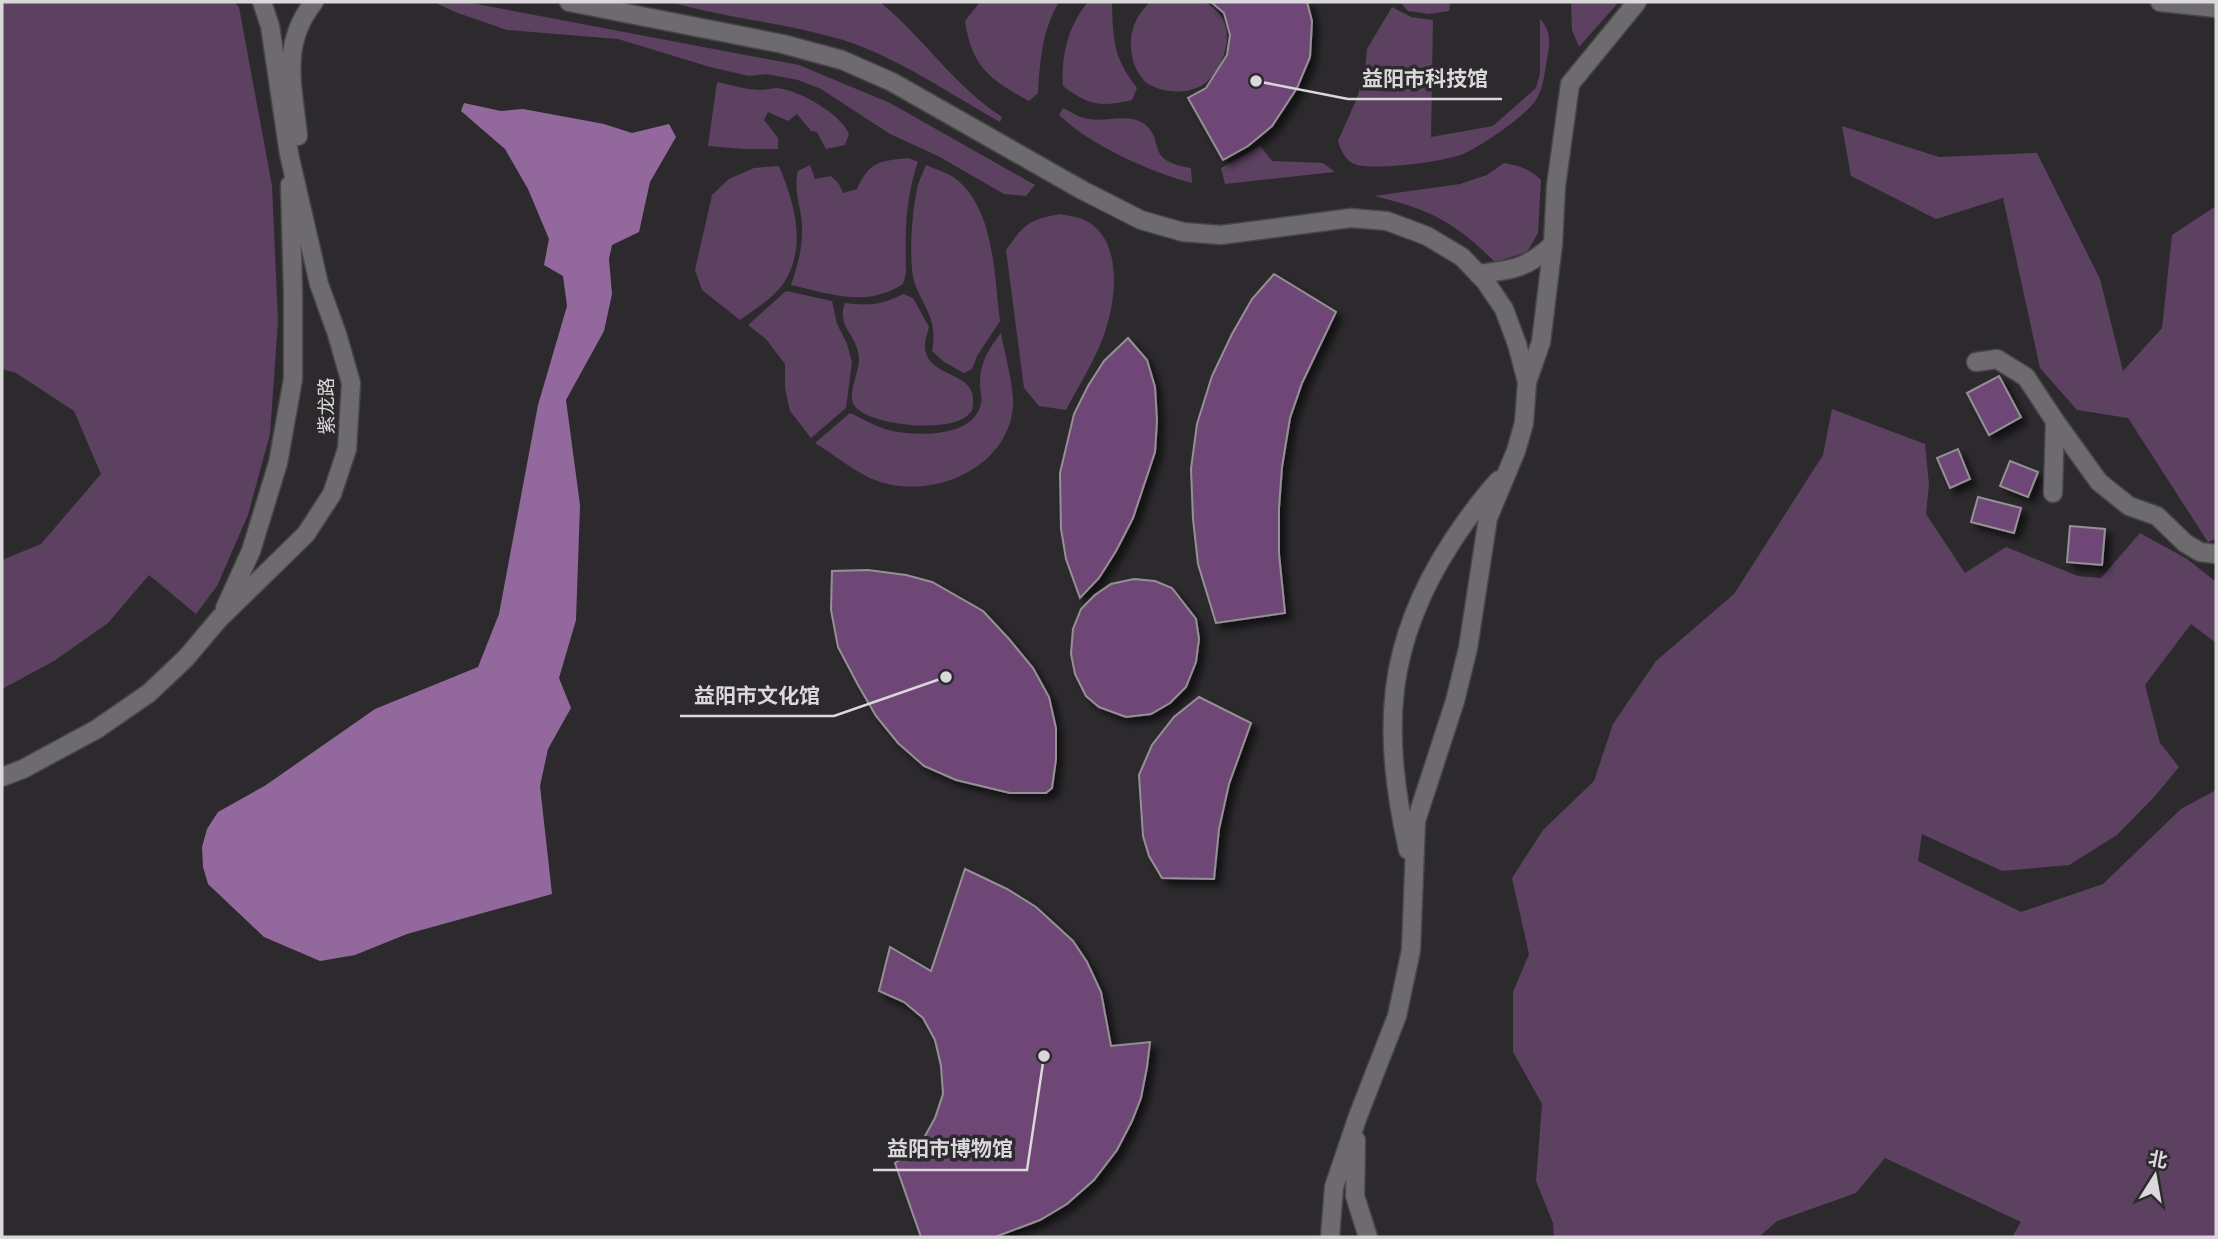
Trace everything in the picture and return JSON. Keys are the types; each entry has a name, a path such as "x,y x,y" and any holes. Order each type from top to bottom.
{"street":[{"name":"紫龙路","path":"2,777 23,769 97,730 149,693 306,534 332,494 347,449 351,383 319,284 289,154 270,26 262,2"},
{"path":"305,216 290,60 294,33 303,15 314,2"},
{"path":"569,2 783,44 842,60 892,82 1129,214 1183,233 1221,235 1351,218 1387,221 1427,236 1462,257 1504,309 1527,382"},
{"path":"1330,1237 1334,1187 1397,1016 1411,950 1416,821 1455,701 1468,648 1488,518 1516,451 1524,423 1527,382 1541,342 1553,244 1556,186 1570,84 1637,2"},
{"path":"2160,2 2216,8"},
{"name":"紫龙路","path":"219,620 251,551 278,463 293,379 289,154"},
{"path":"1478,274 1517,270 1537,259 1553,244"},
{"path":"1976,362 1997,359 2026,377 2099,482 2129,506 2157,516 2200,552 2216,554"},
{"path":"2053,494 2055,421"},
{"path":"1413,872 1399,808 1393,763 1392,718 1406,629 1421,594 1441,559 1488,491 1506,473"},
{"name":"紫龙路","path":"2,786 23,769"},
{"path":"1358,1116 1355,1196 1368,1237"}],"shaded area":[{"path":"2,2 234,2 239,7 272,186 278,321 270,434 248,515 217,586 196,614 149,575 108,623 54,661 2,689 2,560 41,544 101,474 74,411 16,373 2,369"},
{"path":"466,2 799,65 890,103 1035,185 1026,196 1004,194 938,156 890,134 821,89 798,80 766,74 749,76 618,39 507,30 436,3"},
{"path":"670,2 880,2 969,91 1002,117 1000,122 903,66 843,40"},
{"path":"980,2 1059,2 1045,35 1038,93 1029,101 993,78 972,50 965,21"},
{"path":"1088,2 1112,2 1116,48 1123,67 1137,88 1132,100 1112,104 1096,103 1080,98 1063,86 1067,42 1075,21"},
{"path":"1150,2 1205,2 1221,16 1227,33 1224,53 1216,71 1198,88 1167,91 1147,83 1139,74 1132,55 1132,33 1140,14"},
{"path":"1400,2 1450,2 1449,11 1429,14 1408,11"},
{"path":"1571,2 1617,4 1579,47 1572,30"},
{"path":"1392,7 1411,17 1433,20 1431,137 1493,126 1536,88 1540,73 1540,19 1547,28 1549,43 1543,80 1536,100 1502,130 1463,154 1441,160 1394,166 1357,165 1350,161 1342,152 1338,141 1357,98 1365,70 1367,49"},
{"path":"717,82 756,90 777,88 807,98 829,111 845,126 849,134 845,145 826,149 817,132 811,131 797,114 788,121 768,112 764,120 778,138 778,149 708,146"},
{"path":"464,103 501,111 523,109 604,124 632,133 669,124 676,137 650,182 639,232 612,245 609,259 612,294 604,331 566,400 580,505 576,620 559,678 571,708 548,749 540,786 552,894 407,934 355,955 320,961 264,937 208,884 203,867 202,847 207,829 218,812 266,785 375,709 478,667 499,614 538,405 567,306 563,276 544,265 549,239 528,189 505,149 461,111"},
{"path":"1063,108 1076,115 1096,120 1124,118 1143,123 1150,129 1161,155 1166,160 1191,168 1192,183 1140,165 1104,147 1059,115"},
{"path":"1842,126 1939,157 2037,153 2100,279 2123,371 2162,328 2172,235 2216,206 2216,539 2208,542 2128,418 2077,410 2040,368 2003,198 1936,219 1851,176"},
{"path":"1260,146 1272,161 1323,163 1335,172 1225,184 1221,168"},
{"path":"909,158 918,162 908,203 906,273 903,284 876,296 862,297 835,295 791,285 802,240 796,184 798,171 810,165 815,179 831,176 843,193 857,189 866,173 877,164"},
{"path":"1504,163 1524,168 1541,180 1538,233 1527,252 1495,262 1467,237 1440,219 1410,206 1374,196 1460,184 1487,175"},
{"path":"926,165 953,177 969,192 985,226 994,264 1000,321 977,356 972,369 964,373 944,362 932,351 932,323 913,275 911,251 914,211 918,187"},
{"path":"779,166 796,224 797,238 792,267 781,287 740,320 702,290 695,270 712,195 729,179 754,168"},
{"path":"1061,214 1082,219 1095,227 1105,239 1110,253 1114,286 1109,318 1101,342 1066,410 1039,406 1024,388 1006,250 1029,224"},
{"path":"786,291 832,301 837,324 852,362 846,408 811,438 790,411 785,388 785,364 766,339 748,325"},
{"path":"903,294 913,298 929,327 925,346 930,361 962,380 972,394 972,411 960,420 946,424 910,425 875,418 854,405 852,394 859,358 843,318 845,303 875,304"},
{"path":"1001,333 1011,381 1013,407 1007,430 996,449 980,465 938,484 915,487 892,485 870,478 815,443 850,413 897,432 926,434 955,429 967,423 976,415 981,403 980,375 984,361"},
{"path":"1832,409 1925,444 1929,485 1926,514 1965,573 2006,547 2078,576 2101,578 2140,533 2187,559 2216,582 2216,643 2191,624 2145,685 2160,743 2179,767 2117,835 2069,865 2002,871 1922,834 1918,861 2021,912 2103,884 2181,809 2216,790 2216,1237 2012,1237 2021,1222 1885,1158 1856,1193 1777,1221 1759,1237 1554,1237 1553,1223 1536,1181 1542,1104 1513,1052 1513,992 1529,954 1512,878 1543,830 1594,781 1613,724 1656,661 1734,594 1823,455"}],"building":[{"path":"1211,2 1307,2 1312,21 1310,57 1297,88 1272,126 1248,146 1223,160 1188,98 1206,88 1227,55 1230,35 1224,13"},
{"path":"1274,274 1336,312 1302,383 1290,418 1279,508 1279,554 1285,613 1216,623 1198,564 1193,519 1191,469 1197,424 1212,376 1232,334 1252,299"},
{"path":"1128,338 1147,360 1155,387 1155,452 1133,518 1099,578 1080,598 1066,559 1061,529 1060,473 1074,414 1088,386 1104,361"},
{"path":"1999,376 2021,417 1989,435 1967,393"},
{"path":"1958,449 1970,479 1950,488 1937,458"},
{"path":"2010,461 2038,472 2028,497 2000,486"},
{"path":"1978,497 2021,508 2014,533 1971,522"},
{"path":"2070,526 2105,529 2102,565 2067,562"},
{"path":"868,570 932,582 983,611 1033,668 1049,697 1056,728 1052,788 1046,793 1010,793 956,780 924,766 898,743 876,716 838,647 831,610 832,571"},
{"path":"1134,579 1155,581 1172,588 1196,619 1199,639 1196,662 1186,687 1170,703 1151,714 1126,717 1099,707 1086,696 1075,674 1071,654 1073,629 1081,609 1111,584"},
{"path":"1199,697 1251,723 1229,784 1219,829 1214,879 1162,878 1149,856 1143,836 1139,775 1152,745 1174,717"},
{"path":"965,869 1007,889 1036,907 1073,941 1087,962 1101,992 1111,1046 1150,1042 1141,1098 1132,1121 1117,1150 1094,1180 1067,1204 1040,1220 995,1237 921,1237 895,1163 920,1145 935,1118 943,1094 941,1066 935,1040 923,1018 904,1002 879,991 890,947 931,971"}],"place":[{"name":"益阳市科技馆","path":"1256,81"},
{"name":"益阳市文化馆","path":"946,677"},
{"name":"益阳市博物馆","path":"1044,1056"}]}
